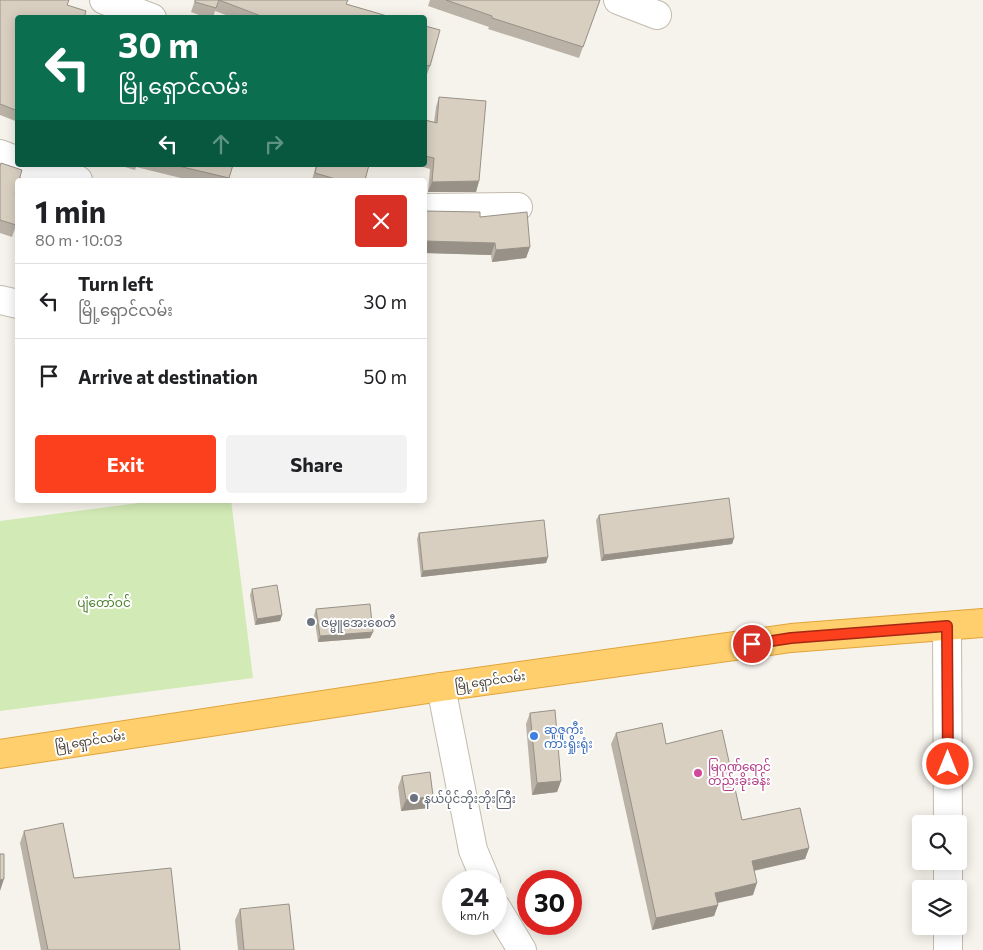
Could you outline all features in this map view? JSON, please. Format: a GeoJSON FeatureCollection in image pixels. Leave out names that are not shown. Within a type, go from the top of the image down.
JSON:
{"type":"FeatureCollection","features":[{"type":"Feature","properties":{"kind":"highway","name":"မြို့ရှောင်လမ်း"},"geometry":{"type":"LineString","coordinates":[[0,754],[441,687],[791,638],[983,623]]}},
{"type":"Feature","properties":{"kind":"street"},"geometry":{"type":"LineString","coordinates":[[618,0],[657,15]]}},
{"type":"Feature","properties":{"kind":"street"},"geometry":{"type":"LineString","coordinates":[[0,154],[15,160]]}},
{"type":"Feature","properties":{"kind":"street"},"geometry":{"type":"LineString","coordinates":[[44,168],[72,178]]}},
{"type":"Feature","properties":{"kind":"street"},"geometry":{"type":"LineString","coordinates":[[427,208],[518,207]]}},
{"type":"Feature","properties":{"kind":"street"},"geometry":{"type":"LineString","coordinates":[[0,300],[15,303]]}},
{"type":"Feature","properties":{"kind":"street"},"geometry":{"type":"LineString","coordinates":[[947,626],[948,815]]}},
{"type":"Feature","properties":{"kind":"street"},"geometry":{"type":"LineString","coordinates":[[441,687],[473,850],[481,870]]}},
{"type":"Feature","properties":{"kind":"street"},"geometry":{"type":"LineString","coordinates":[[507,925],[522,950]]}},
{"type":"Feature","properties":{"kind":"street"},"geometry":{"type":"LineString","coordinates":[[948,935],[948,950]]}},
{"type":"Feature","properties":{"kind":"green space","name":"ပျံတော်ဝင်"},"geometry":{"type":"Polygon","coordinates":[[[139,503],[231,503],[253,678],[0,711],[0,521],[139,503]]]}},
{"type":"Feature","properties":{"kind":"building"},"geometry":{"type":"Polygon","coordinates":[[[0,0],[69,0],[67,5],[86,11],[85,15],[15,15],[15,110],[0,104],[0,0]]]}},
{"type":"Feature","properties":{"kind":"building"},"geometry":{"type":"Polygon","coordinates":[[[195,0],[219,0],[216,8],[195,2],[195,0]]]}},
{"type":"Feature","properties":{"kind":"building"},"geometry":{"type":"Polygon","coordinates":[[[219,0],[348,0],[346,4],[384,15],[258,15],[219,0]]]}},
{"type":"Feature","properties":{"kind":"building"},"geometry":{"type":"Polygon","coordinates":[[[446,0],[600,0],[583,47],[492,18],[492,16],[446,0]]]}},
{"type":"Feature","properties":{"kind":"building"},"geometry":{"type":"Polygon","coordinates":[[[427,27],[440,30],[430,66],[427,65],[427,27]]]}},
{"type":"Feature","properties":{"kind":"building"},"geometry":{"type":"Polygon","coordinates":[[[439,97],[486,101],[479,181],[432,182],[434,158],[427,156],[427,120],[437,123],[439,97]]]}},
{"type":"Feature","properties":{"kind":"building"},"geometry":{"type":"Polygon","coordinates":[[[1,163],[22,170],[20,178],[15,178],[15,225],[0,220],[1,163]]]}},
{"type":"Feature","properties":{"kind":"building"},"geometry":{"type":"Polygon","coordinates":[[[182,167],[232,167],[229,178],[182,167]]]}},
{"type":"Feature","properties":{"kind":"building"},"geometry":{"type":"Polygon","coordinates":[[[316,167],[368,167],[366,178],[332,178],[315,173],[316,167]]]}},
{"type":"Feature","properties":{"kind":"building"},"geometry":{"type":"Polygon","coordinates":[[[427,211],[480,212],[480,217],[527,212],[530,247],[496,250],[495,243],[427,241],[427,211]]]}},
{"type":"Feature","properties":{"kind":"building"},"geometry":{"type":"Polygon","coordinates":[[[729,498],[734,538],[604,555],[599,515],[729,498]]]}},
{"type":"Feature","properties":{"kind":"building"},"geometry":{"type":"Polygon","coordinates":[[[544,520],[548,557],[423,571],[419,533],[544,520]]]}},
{"type":"Feature","properties":{"kind":"building"},"geometry":{"type":"Polygon","coordinates":[[[277,585],[282,615],[257,619],[252,589],[277,585]]]}},
{"type":"Feature","properties":{"kind":"building"},"geometry":{"type":"Polygon","coordinates":[[[370,604],[373,632],[320,636],[316,609],[370,604]]]}},
{"type":"Feature","properties":{"kind":"building"},"geometry":{"type":"Polygon","coordinates":[[[555,710],[561,781],[537,783],[530,713],[555,710]]]}},
{"type":"Feature","properties":{"kind":"building"},"geometry":{"type":"Polygon","coordinates":[[[662,723],[666,744],[722,730],[742,820],[800,808],[809,848],[752,861],[757,883],[715,893],[718,905],[656,918],[616,733],[662,723]]]}},
{"type":"Feature","properties":{"kind":"building"},"geometry":{"type":"Polygon","coordinates":[[[430,772],[433,796],[406,800],[402,776],[430,772]]]}},
{"type":"Feature","properties":{"kind":"building"},"geometry":{"type":"Polygon","coordinates":[[[63,823],[74,878],[171,868],[180,950],[48,950],[24,831],[63,823]]]}},
{"type":"Feature","properties":{"kind":"building"},"geometry":{"type":"Polygon","coordinates":[[[0,854],[4,854],[4,879],[0,880],[0,854]]]}},
{"type":"Feature","properties":{"kind":"building"},"geometry":{"type":"Polygon","coordinates":[[[289,904],[294,950],[244,950],[240,909],[289,904]]]}},
{"type":"Feature","properties":{"kind":"place","name":"ဇမ္မူအေးစေတီ"},"geometry":{"type":"Point","coordinates":[311,622]}},
{"type":"Feature","properties":{"kind":"place","name":"ဆူဇူကီး ကားရှိုးရုံး"},"geometry":{"type":"Point","coordinates":[534,736]}},
{"type":"Feature","properties":{"kind":"place","name":"မြဂုဏ်ရောင် တည်းခိုးခန်း"},"geometry":{"type":"Point","coordinates":[698,773]}},
{"type":"Feature","properties":{"kind":"place","name":"နယ်ပိုင်ဘိုးဘိုးကြီး"},"geometry":{"type":"Point","coordinates":[414,798]}},
{"type":"Feature","properties":{"kind":"route"},"geometry":{"type":"LineString","coordinates":[[752,644],[791,638],[947,626],[948,764]]}}]}
